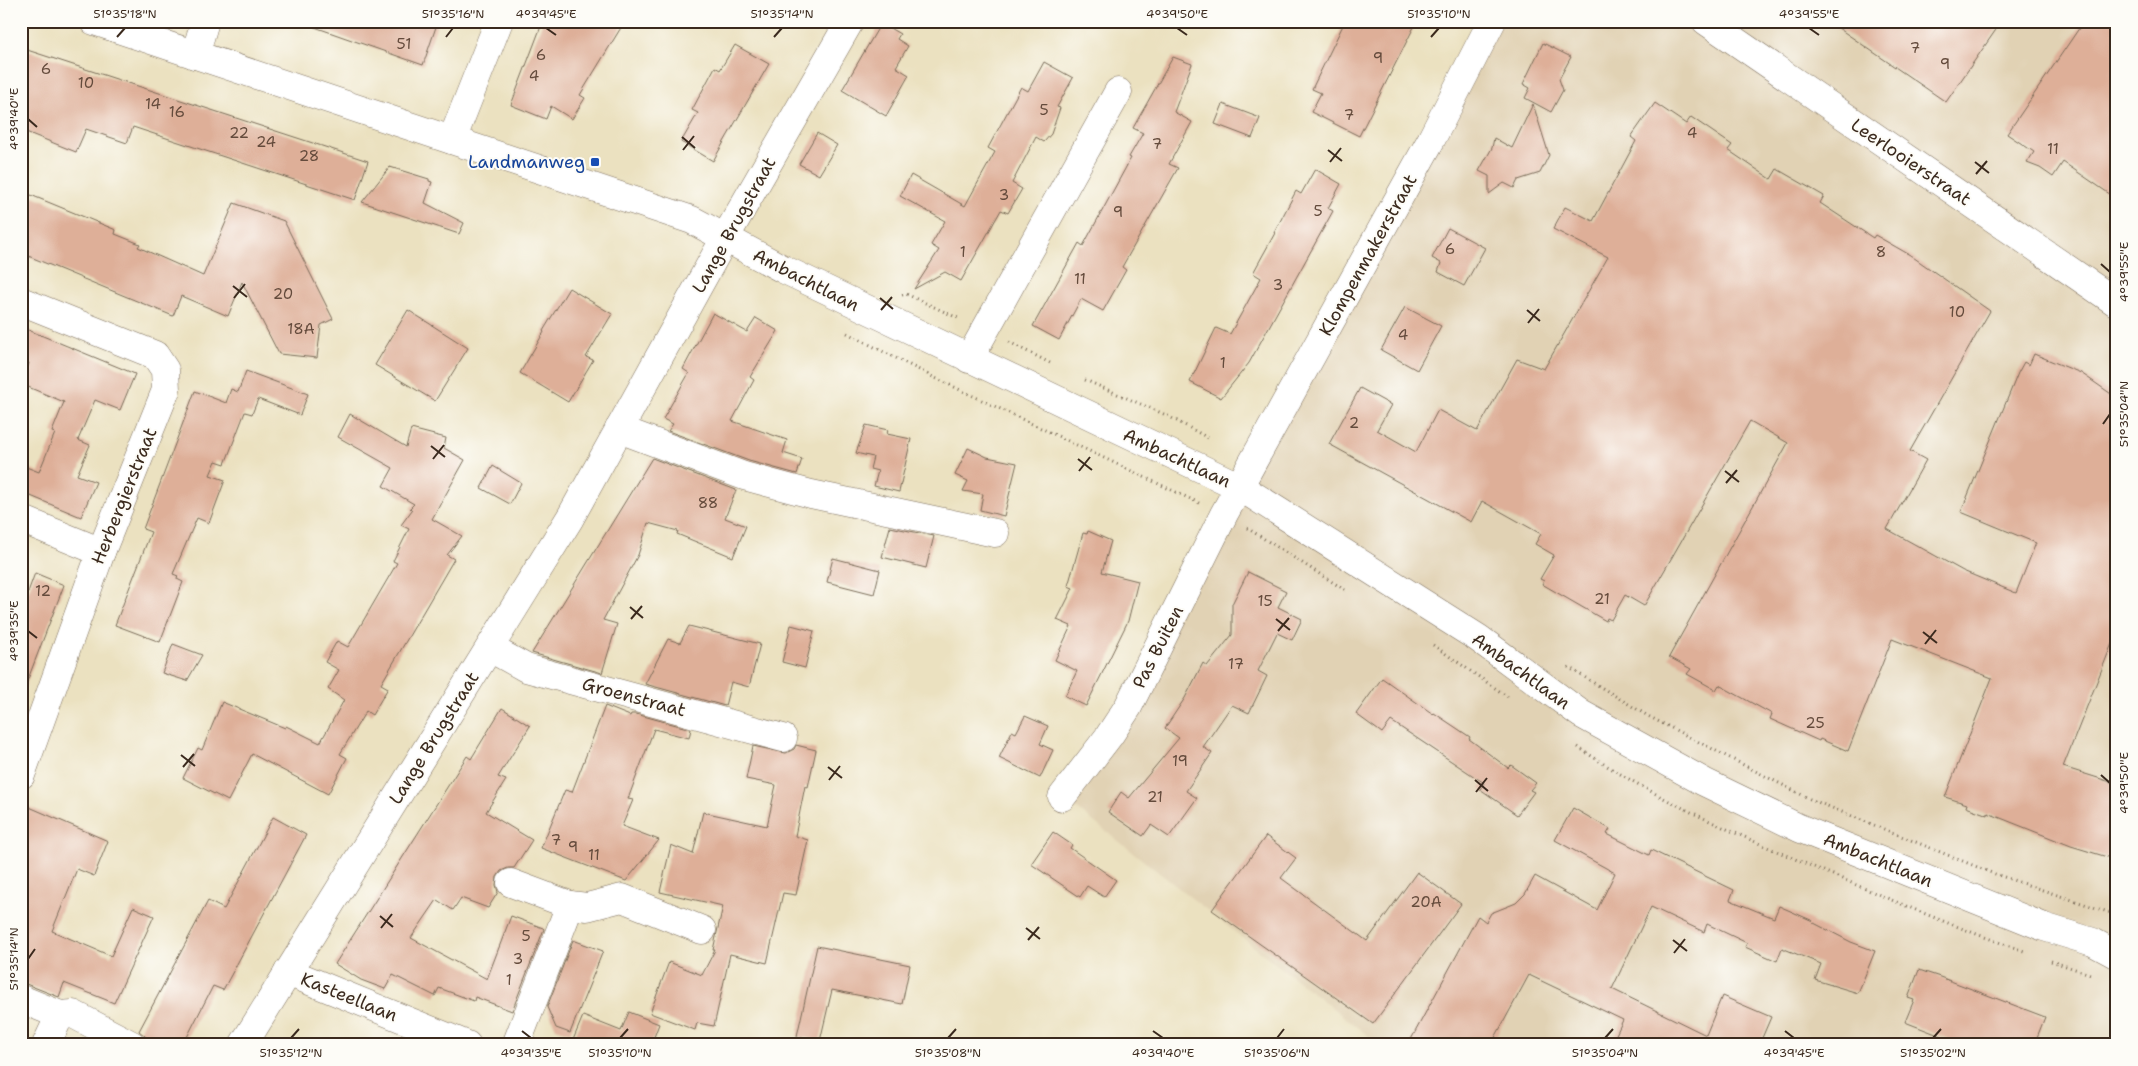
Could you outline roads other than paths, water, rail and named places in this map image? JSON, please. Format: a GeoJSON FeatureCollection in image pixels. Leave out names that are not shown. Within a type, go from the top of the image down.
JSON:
{"type":"FeatureCollection","features":[{"type":"Feature","properties":{"kind":"street"},"geometry":{"type":"LineString","coordinates":[[94,21],[692,220],[725,238]]}},
{"type":"Feature","properties":{"kind":"street"},"geometry":{"type":"LineString","coordinates":[[195,55],[205,21]]}},
{"type":"Feature","properties":{"kind":"street"},"geometry":{"type":"LineString","coordinates":[[452,140],[499,21]]}},
{"type":"Feature","properties":{"kind":"street","name":"Lange Brugstraat"},"geometry":{"type":"LineString","coordinates":[[243,1045],[570,518],[725,238],[850,21]]}},
{"type":"Feature","properties":{"kind":"street","name":"Klompenmakerstraat"},"geometry":{"type":"LineString","coordinates":[[1240,487],[1431,140],[1492,21]]}},
{"type":"Feature","properties":{"kind":"street","name":"Leerlooierstraat"},"geometry":{"type":"LineString","coordinates":[[1706,21],[2117,303]]}},
{"type":"Feature","properties":{"kind":"street"},"geometry":{"type":"LineString","coordinates":[[969,360],[1118,92]]}},
{"type":"Feature","properties":{"kind":"street","name":"Ambachtlaan"},"geometry":{"type":"LineString","coordinates":[[725,238],[783,269],[969,360],[1240,487],[1478,638],[1581,714],[1704,782],[1799,828],[2044,927],[2105,942],[2117,955]]}},
{"type":"Feature","properties":{"kind":"street","name":"Herbergierstraat"},"geometry":{"type":"LineString","coordinates":[[21,301],[155,355],[165,370],[166,390],[101,552],[21,775]]}},
{"type":"Feature","properties":{"kind":"street"},"geometry":{"type":"LineString","coordinates":[[620,429],[744,476],[811,494],[995,533]]}},
{"type":"Feature","properties":{"kind":"street","name":"Pas Buiten"},"geometry":{"type":"LineString","coordinates":[[1062,797],[1109,736],[1128,707],[1224,514],[1240,487]]}},
{"type":"Feature","properties":{"kind":"street"},"geometry":{"type":"LineString","coordinates":[[21,519],[101,552]]}},
{"type":"Feature","properties":{"kind":"street","name":"Groenstraat"},"geometry":{"type":"LineString","coordinates":[[490,648],[526,668],[783,738]]}},
{"type":"Feature","properties":{"kind":"street"},"geometry":{"type":"LineString","coordinates":[[512,883],[570,905],[587,907],[622,898],[702,930]]}},
{"type":"Feature","properties":{"kind":"street"},"geometry":{"type":"LineString","coordinates":[[516,1045],[570,905]]}},
{"type":"Feature","properties":{"kind":"street","name":"Kasteellaan"},"geometry":{"type":"LineString","coordinates":[[288,972],[467,1045]]}},
{"type":"Feature","properties":{"kind":"street"},"geometry":{"type":"LineString","coordinates":[[21,1000],[60,1015],[73,1014],[132,1045]]}},
{"type":"Feature","properties":{"kind":"street"},"geometry":{"type":"LineString","coordinates":[[46,1045],[60,1015]]}},
{"type":"Feature","properties":{"kind":"place","name":"Landmanweg"},"geometry":{"type":"Point","coordinates":[595,162]}}]}
